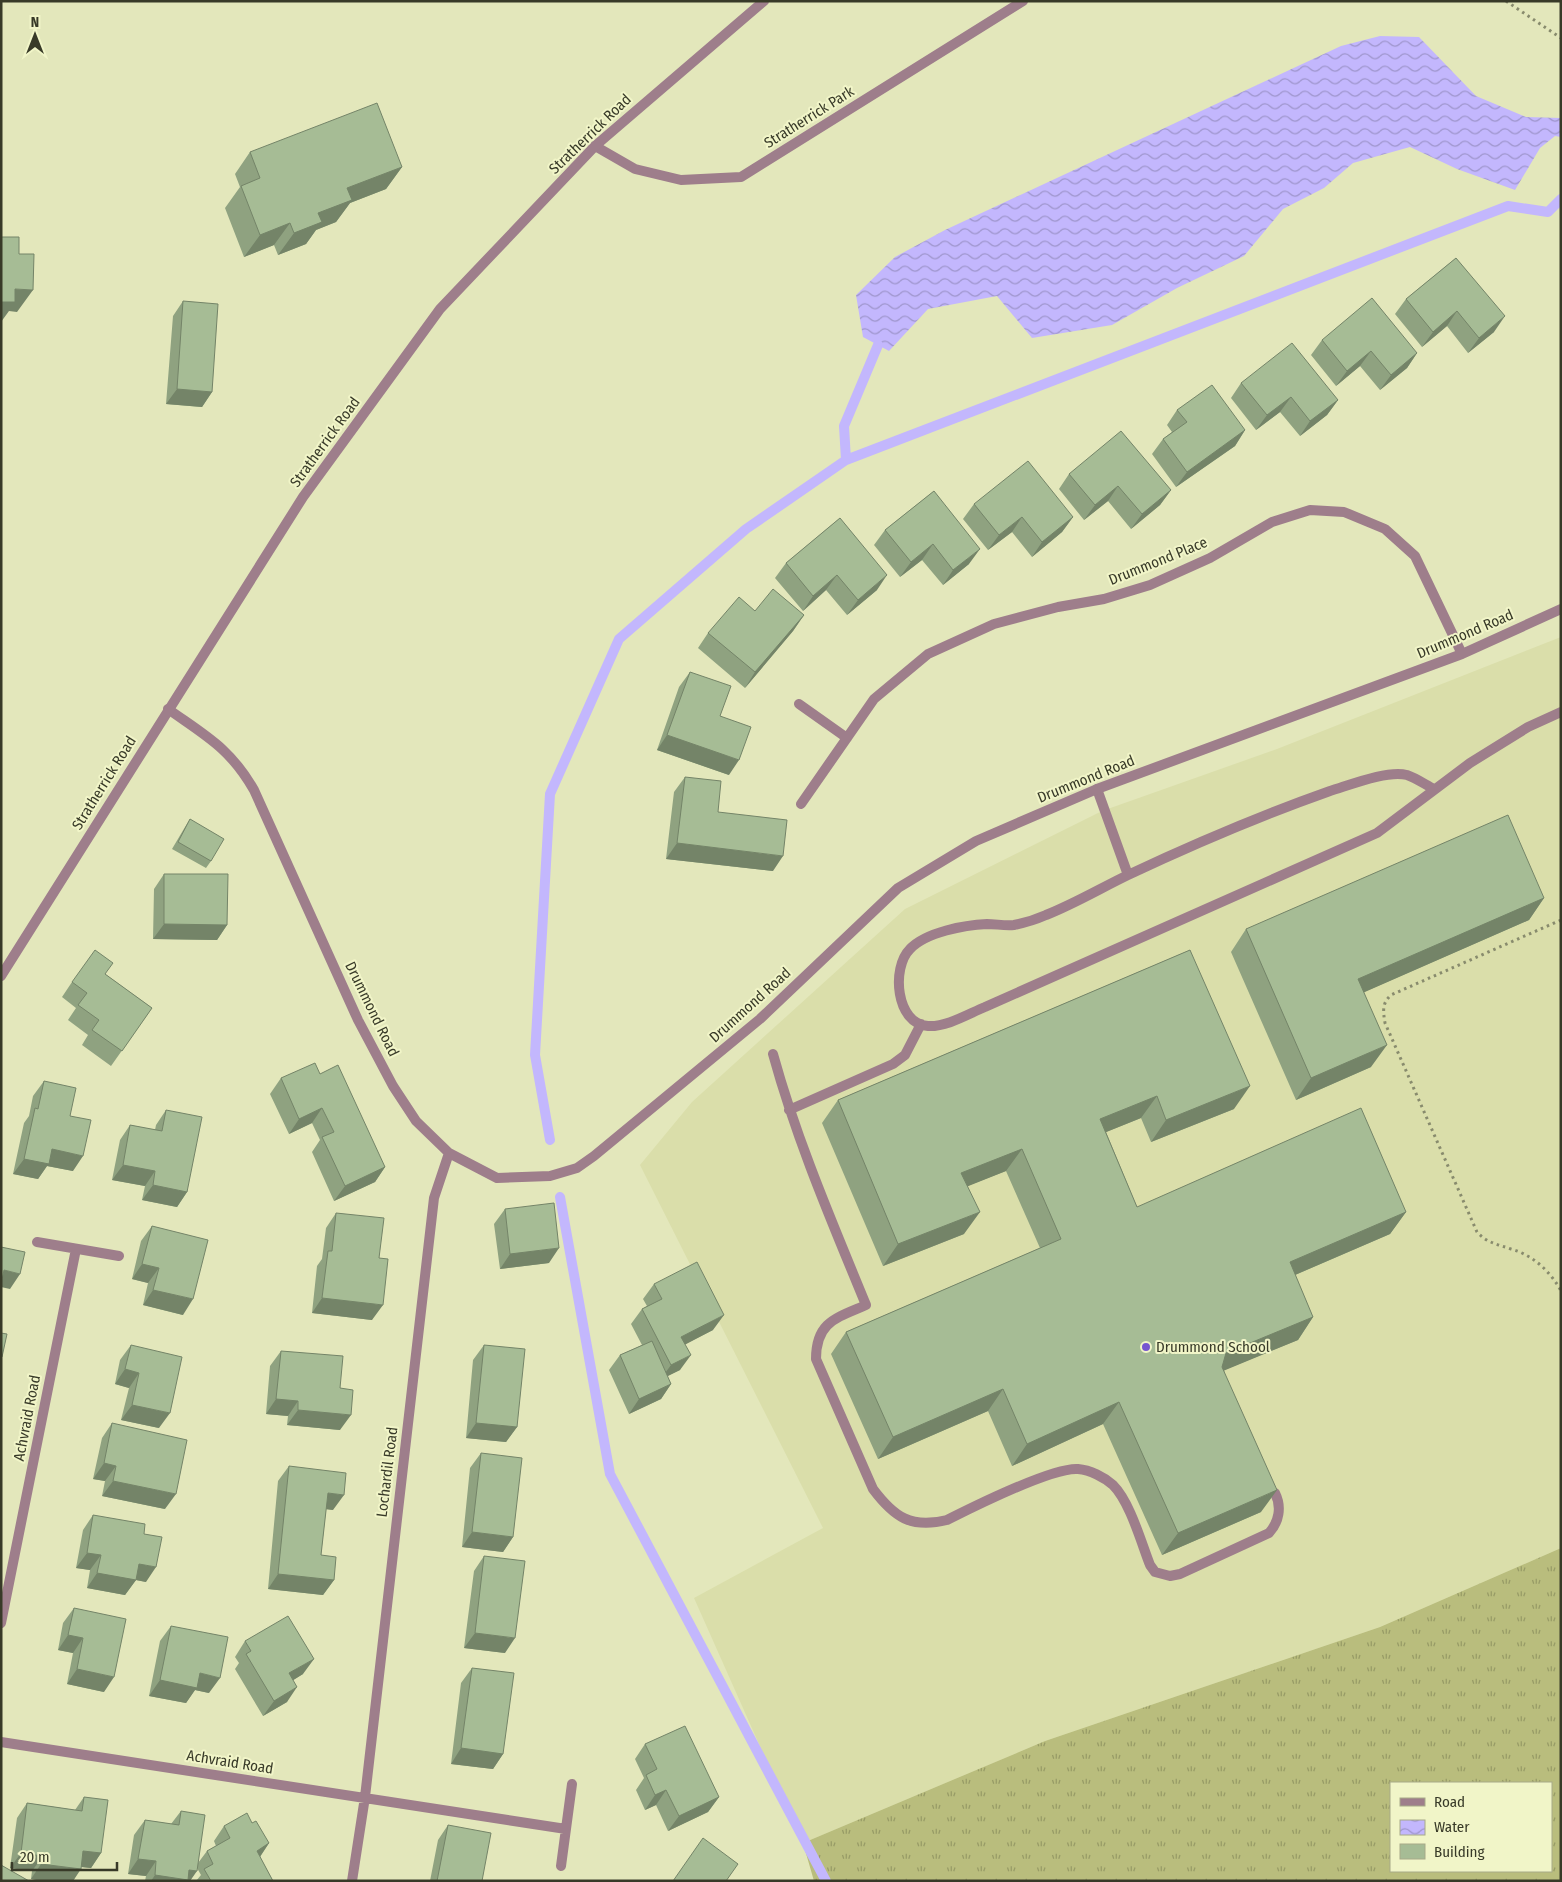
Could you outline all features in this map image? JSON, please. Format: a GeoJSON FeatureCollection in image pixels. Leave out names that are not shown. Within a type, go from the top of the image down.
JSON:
{"type":"FeatureCollection","features":[{"type":"Feature","properties":{"kind":"street","name":"Stratherrick Road"},"geometry":{"type":"LineString","coordinates":[[1,976],[303,497],[440,309],[595,146],[764,1]]}},
{"type":"Feature","properties":{"kind":"street","name":"Stratherrick Park"},"geometry":{"type":"LineString","coordinates":[[595,146],[635,169],[681,180],[741,177],[1023,1]]}},
{"type":"Feature","properties":{"kind":"street","name":"Drummond Place"},"geometry":{"type":"LineString","coordinates":[[801,804],[874,698],[928,654],[994,624],[1058,607],[1104,599],[1150,584],[1210,558],[1272,522],[1310,510],[1344,512],[1385,529],[1415,556],[1462,654]]}},
{"type":"Feature","properties":{"kind":"street","name":"Drummond Road"},"geometry":{"type":"LineString","coordinates":[[168,709],[226,750],[242,768],[254,790],[358,1020],[393,1086],[416,1121],[449,1153],[497,1178],[550,1176],[577,1168],[760,1019],[898,888],[976,841],[1097,789],[1462,654],[1561,610]]}},
{"type":"Feature","properties":{"kind":"street"},"geometry":{"type":"LineString","coordinates":[[799,704],[847,738]]}},
{"type":"Feature","properties":{"kind":"street"},"geometry":{"type":"LineString","coordinates":[[1434,789],[1407,775],[1382,776],[1293,804],[1128,875],[1047,915],[1013,925],[986,924],[943,930],[910,948],[900,964],[897,983],[904,1007],[915,1021],[921,1024],[926,1026],[940,1025],[985,1007],[1377,833],[1470,763],[1528,727],[1561,712]]}},
{"type":"Feature","properties":{"kind":"street"},"geometry":{"type":"LineString","coordinates":[[1097,789],[1128,875]]}},
{"type":"Feature","properties":{"kind":"street"},"geometry":{"type":"LineString","coordinates":[[788,1110],[893,1064],[906,1054],[921,1024]]}},
{"type":"Feature","properties":{"kind":"street"},"geometry":{"type":"LineString","coordinates":[[773,1054],[788,1110],[866,1305],[832,1320],[826,1326],[816,1344],[816,1359],[872,1489],[896,1514],[911,1523],[929,1524],[946,1520],[1051,1473],[1078,1469],[1102,1477],[1114,1486],[1129,1513],[1150,1565],[1155,1572],[1170,1576],[1180,1574],[1269,1533],[1276,1526],[1278,1517],[1279,1505],[1275,1492]]}},
{"type":"Feature","properties":{"kind":"street","name":"Lochardil Road"},"geometry":{"type":"LineString","coordinates":[[352,1881],[365,1797],[434,1198],[449,1153]]}},
{"type":"Feature","properties":{"kind":"street"},"geometry":{"type":"LineString","coordinates":[[37,1242],[119,1256]]}},
{"type":"Feature","properties":{"kind":"street","name":"Achvraid Road"},"geometry":{"type":"LineString","coordinates":[[1,1623],[76,1249]]}},
{"type":"Feature","properties":{"kind":"street","name":"Achvraid Road"},"geometry":{"type":"LineString","coordinates":[[1,1742],[365,1797]]}},
{"type":"Feature","properties":{"kind":"street"},"geometry":{"type":"LineString","coordinates":[[561,1866],[572,1784]]}},
{"type":"Feature","properties":{"kind":"street"},"geometry":{"type":"LineString","coordinates":[[365,1797],[566,1829]]}},
{"type":"Feature","properties":{"kind":"path"},"geometry":{"type":"LineString","coordinates":[[1506,1],[1561,38]]}},
{"type":"Feature","properties":{"kind":"path"},"geometry":{"type":"LineString","coordinates":[[1561,920],[1396,992],[1385,1000],[1383,1011],[1385,1023],[1477,1232],[1490,1243],[1524,1254],[1548,1272],[1561,1291]]}},
{"type":"Feature","properties":{"kind":"shaded area","name":"Drummond School"},"geometry":{"type":"Polygon","coordinates":[[[1561,637],[1561,1548],[1380,1627],[1045,1741],[803,1843],[694,1598],[823,1528],[640,1165],[692,1102],[905,909],[1102,811],[1277,749],[1561,637]]]}},
{"type":"Feature","properties":{"kind":"green space"},"geometry":{"type":"Polygon","coordinates":[[[1561,1548],[1561,1881],[814,1881],[803,1843],[1045,1741],[1380,1627],[1561,1548]]]}},
{"type":"Feature","properties":{"kind":"water"},"geometry":{"type":"Polygon","coordinates":[[[1380,36],[1419,37],[1476,96],[1526,117],[1561,118],[1561,137],[1555,136],[1540,148],[1515,190],[1457,169],[1410,147],[1353,163],[1324,188],[1283,209],[1244,256],[1177,288],[1112,325],[1032,338],[997,296],[928,309],[889,351],[863,337],[856,295],[895,257],[945,230],[1341,46],[1380,36]]]}},
{"type":"Feature","properties":{"kind":"building"},"geometry":{"type":"Polygon","coordinates":[[[377,103],[402,167],[347,188],[352,200],[318,213],[322,222],[294,233],[290,223],[260,235],[241,186],[260,178],[250,152],[377,103]]]}},
{"type":"Feature","properties":{"kind":"building"},"geometry":{"type":"Polygon","coordinates":[[[1,237],[19,237],[19,254],[34,254],[33,290],[15,289],[15,302],[1,302],[1,237]]]}},
{"type":"Feature","properties":{"kind":"building"},"geometry":{"type":"Polygon","coordinates":[[[1456,258],[1505,316],[1479,338],[1457,311],[1433,332],[1406,299],[1456,258]]]}},
{"type":"Feature","properties":{"kind":"building"},"geometry":{"type":"Polygon","coordinates":[[[1372,298],[1417,353],[1391,375],[1371,351],[1347,371],[1322,340],[1372,298]]]}},
{"type":"Feature","properties":{"kind":"building"},"geometry":{"type":"Polygon","coordinates":[[[183,301],[218,304],[212,392],[177,389],[183,301]]]}},
{"type":"Feature","properties":{"kind":"building"},"geometry":{"type":"Polygon","coordinates":[[[1292,343],[1338,400],[1310,421],[1291,397],[1267,415],[1241,383],[1292,343]]]}},
{"type":"Feature","properties":{"kind":"building"},"geometry":{"type":"Polygon","coordinates":[[[1212,385],[1245,430],[1187,472],[1163,439],[1187,422],[1177,410],[1212,385]]]}},
{"type":"Feature","properties":{"kind":"building"},"geometry":{"type":"Polygon","coordinates":[[[1121,431],[1171,490],[1142,514],[1118,486],[1095,505],[1069,474],[1121,431]]]}},
{"type":"Feature","properties":{"kind":"building"},"geometry":{"type":"Polygon","coordinates":[[[1028,461],[1073,517],[1042,542],[1022,517],[999,535],[974,504],[1028,461]]]}},
{"type":"Feature","properties":{"kind":"building"},"geometry":{"type":"Polygon","coordinates":[[[934,491],[980,549],[953,570],[933,544],[911,562],[885,530],[934,491]]]}},
{"type":"Feature","properties":{"kind":"building"},"geometry":{"type":"Polygon","coordinates":[[[840,518],[887,575],[858,600],[837,575],[813,596],[786,563],[840,518]]]}},
{"type":"Feature","properties":{"kind":"building"},"geometry":{"type":"Polygon","coordinates":[[[773,589],[804,615],[755,672],[708,633],[739,597],[755,611],[773,589]]]}},
{"type":"Feature","properties":{"kind":"building"},"geometry":{"type":"Polygon","coordinates":[[[690,672],[731,686],[720,716],[751,727],[739,760],[667,735],[690,672]]]}},
{"type":"Feature","properties":{"kind":"building"},"geometry":{"type":"Polygon","coordinates":[[[685,777],[721,781],[718,812],[787,820],[783,856],[677,843],[685,777]]]}},
{"type":"Feature","properties":{"kind":"building"},"geometry":{"type":"Polygon","coordinates":[[[1508,815],[1544,898],[1358,979],[1387,1045],[1311,1078],[1246,929],[1508,815]]]}},
{"type":"Feature","properties":{"kind":"building"},"geometry":{"type":"Polygon","coordinates":[[[190,819],[224,839],[211,861],[178,842],[190,819]]]}},
{"type":"Feature","properties":{"kind":"building"},"geometry":{"type":"Polygon","coordinates":[[[164,874],[228,874],[227,925],[164,924],[164,874]]]}},
{"type":"Feature","properties":{"kind":"building"},"geometry":{"type":"Polygon","coordinates":[[[95,950],[113,963],[105,974],[152,1008],[122,1051],[92,1030],[99,1020],[78,1005],[87,993],[72,982],[95,950]]]}},
{"type":"Feature","properties":{"kind":"building"},"geometry":{"type":"Polygon","coordinates":[[[1190,950],[1250,1086],[1166,1120],[1157,1096],[1100,1119],[1137,1207],[1361,1108],[1406,1212],[1290,1262],[1313,1317],[1226,1353],[1222,1367],[1277,1490],[1178,1533],[1119,1402],[1027,1444],[1003,1389],[893,1437],[846,1332],[1061,1239],[1022,1149],[961,1173],[980,1212],[898,1244],[838,1100],[1190,950]]]}},
{"type":"Feature","properties":{"kind":"building"},"geometry":{"type":"Polygon","coordinates":[[[315,1063],[320,1074],[338,1065],[385,1167],[345,1186],[322,1137],[334,1132],[322,1108],[299,1119],[281,1078],[315,1063]]]}},
{"type":"Feature","properties":{"kind":"building"},"geometry":{"type":"Polygon","coordinates":[[[44,1081],[76,1088],[70,1116],[91,1120],[83,1156],[52,1149],[49,1164],[24,1159],[35,1108],[38,1109],[44,1081]]]}},
{"type":"Feature","properties":{"kind":"building"},"geometry":{"type":"Polygon","coordinates":[[[166,1110],[202,1117],[187,1192],[153,1185],[155,1171],[123,1165],[130,1125],[162,1131],[166,1110]]]}},
{"type":"Feature","properties":{"kind":"building"},"geometry":{"type":"Polygon","coordinates":[[[554,1203],[559,1248],[510,1254],[505,1209],[554,1203]]]}},
{"type":"Feature","properties":{"kind":"building"},"geometry":{"type":"Polygon","coordinates":[[[336,1213],[384,1218],[379,1258],[388,1259],[383,1305],[322,1298],[328,1251],[332,1251],[336,1213]]]}},
{"type":"Feature","properties":{"kind":"building"},"geometry":{"type":"Polygon","coordinates":[[[152,1226],[208,1240],[193,1299],[153,1290],[159,1268],[142,1264],[152,1226]]]}},
{"type":"Feature","properties":{"kind":"building"},"geometry":{"type":"Polygon","coordinates":[[[1,1247],[25,1252],[20,1274],[4,1270],[1,1285],[1,1247]]]}},
{"type":"Feature","properties":{"kind":"building"},"geometry":{"type":"Polygon","coordinates":[[[697,1262],[724,1315],[681,1337],[691,1355],[671,1365],[642,1309],[662,1299],[654,1284],[697,1262]]]}},
{"type":"Feature","properties":{"kind":"building"},"geometry":{"type":"Polygon","coordinates":[[[1,1333],[7,1334],[2,1357],[1,1357],[1,1333]]]}},
{"type":"Feature","properties":{"kind":"building"},"geometry":{"type":"Polygon","coordinates":[[[652,1341],[671,1384],[639,1399],[620,1355],[652,1341]]]}},
{"type":"Feature","properties":{"kind":"building"},"geometry":{"type":"Polygon","coordinates":[[[131,1345],[182,1357],[170,1413],[132,1405],[139,1373],[125,1369],[131,1345]]]}},
{"type":"Feature","properties":{"kind":"building"},"geometry":{"type":"Polygon","coordinates":[[[484,1345],[525,1349],[517,1427],[476,1423],[484,1345]]]}},
{"type":"Feature","properties":{"kind":"building"},"geometry":{"type":"Polygon","coordinates":[[[281,1351],[343,1356],[340,1388],[353,1390],[351,1415],[298,1410],[298,1401],[276,1399],[281,1351]]]}},
{"type":"Feature","properties":{"kind":"building"},"geometry":{"type":"Polygon","coordinates":[[[112,1423],[187,1440],[176,1494],[113,1481],[116,1466],[104,1463],[112,1423]]]}},
{"type":"Feature","properties":{"kind":"building"},"geometry":{"type":"Polygon","coordinates":[[[481,1453],[522,1458],[513,1537],[472,1532],[481,1453]]]}},
{"type":"Feature","properties":{"kind":"building"},"geometry":{"type":"Polygon","coordinates":[[[289,1466],[346,1473],[344,1495],[328,1493],[321,1555],[336,1557],[334,1580],[278,1574],[289,1466]]]}},
{"type":"Feature","properties":{"kind":"building"},"geometry":{"type":"Polygon","coordinates":[[[93,1515],[145,1524],[144,1534],[162,1537],[156,1567],[139,1564],[136,1580],[97,1573],[101,1555],[87,1553],[93,1515]]]}},
{"type":"Feature","properties":{"kind":"building"},"geometry":{"type":"Polygon","coordinates":[[[484,1556],[525,1561],[515,1638],[475,1633],[484,1556]]]}},
{"type":"Feature","properties":{"kind":"building"},"geometry":{"type":"Polygon","coordinates":[[[74,1608],[126,1619],[114,1677],[77,1669],[83,1638],[68,1635],[74,1608]]]}},
{"type":"Feature","properties":{"kind":"building"},"geometry":{"type":"Polygon","coordinates":[[[288,1616],[314,1659],[289,1673],[297,1687],[274,1701],[246,1654],[251,1651],[245,1641],[288,1616]]]}},
{"type":"Feature","properties":{"kind":"building"},"geometry":{"type":"Polygon","coordinates":[[[171,1626],[228,1637],[220,1678],[200,1673],[197,1688],[160,1680],[171,1626]]]}},
{"type":"Feature","properties":{"kind":"building"},"geometry":{"type":"Polygon","coordinates":[[[472,1668],[514,1673],[503,1754],[461,1748],[472,1668]]]}},
{"type":"Feature","properties":{"kind":"building"},"geometry":{"type":"Polygon","coordinates":[[[685,1726],[719,1797],[679,1816],[666,1790],[655,1795],[646,1775],[657,1769],[645,1744],[685,1726]]]}},
{"type":"Feature","properties":{"kind":"building"},"geometry":{"type":"Polygon","coordinates":[[[84,1797],[108,1800],[101,1853],[83,1851],[81,1869],[41,1864],[43,1856],[21,1853],[27,1803],[82,1811],[84,1797]]]}},
{"type":"Feature","properties":{"kind":"building"},"geometry":{"type":"Polygon","coordinates":[[[181,1811],[205,1815],[197,1871],[189,1870],[188,1880],[155,1875],[156,1861],[138,1859],[145,1820],[179,1825],[181,1811]]]}},
{"type":"Feature","properties":{"kind":"building"},"geometry":{"type":"Polygon","coordinates":[[[247,1813],[252,1823],[256,1821],[269,1843],[257,1851],[273,1881],[211,1881],[204,1869],[213,1864],[207,1851],[230,1838],[224,1826],[247,1813]]]}},
{"type":"Feature","properties":{"kind":"building"},"geometry":{"type":"Polygon","coordinates":[[[448,1825],[491,1833],[482,1881],[437,1881],[448,1825]]]}},
{"type":"Feature","properties":{"kind":"building"},"geometry":{"type":"Polygon","coordinates":[[[703,1838],[738,1864],[726,1881],[673,1881],[703,1838]]]}},
{"type":"Feature","properties":{"kind":"building"},"geometry":{"type":"Polygon","coordinates":[[[1,1865],[29,1881],[1,1881],[1,1865]]]}},
{"type":"Feature","properties":{"kind":"waterway"},"geometry":{"type":"LineString","coordinates":[[550,1140],[535,1055],[550,794],[619,639],[746,529],[846,460],[1508,206],[1548,212],[1561,199]]}},
{"type":"Feature","properties":{"kind":"waterway"},"geometry":{"type":"LineString","coordinates":[[846,460],[844,426],[878,345]]}},
{"type":"Feature","properties":{"kind":"waterway"},"geometry":{"type":"LineString","coordinates":[[560,1197],[610,1474],[826,1881]]}},
{"type":"Feature","properties":{"kind":"place","name":"Drummond School"},"geometry":{"type":"Point","coordinates":[1146,1347]}}]}
